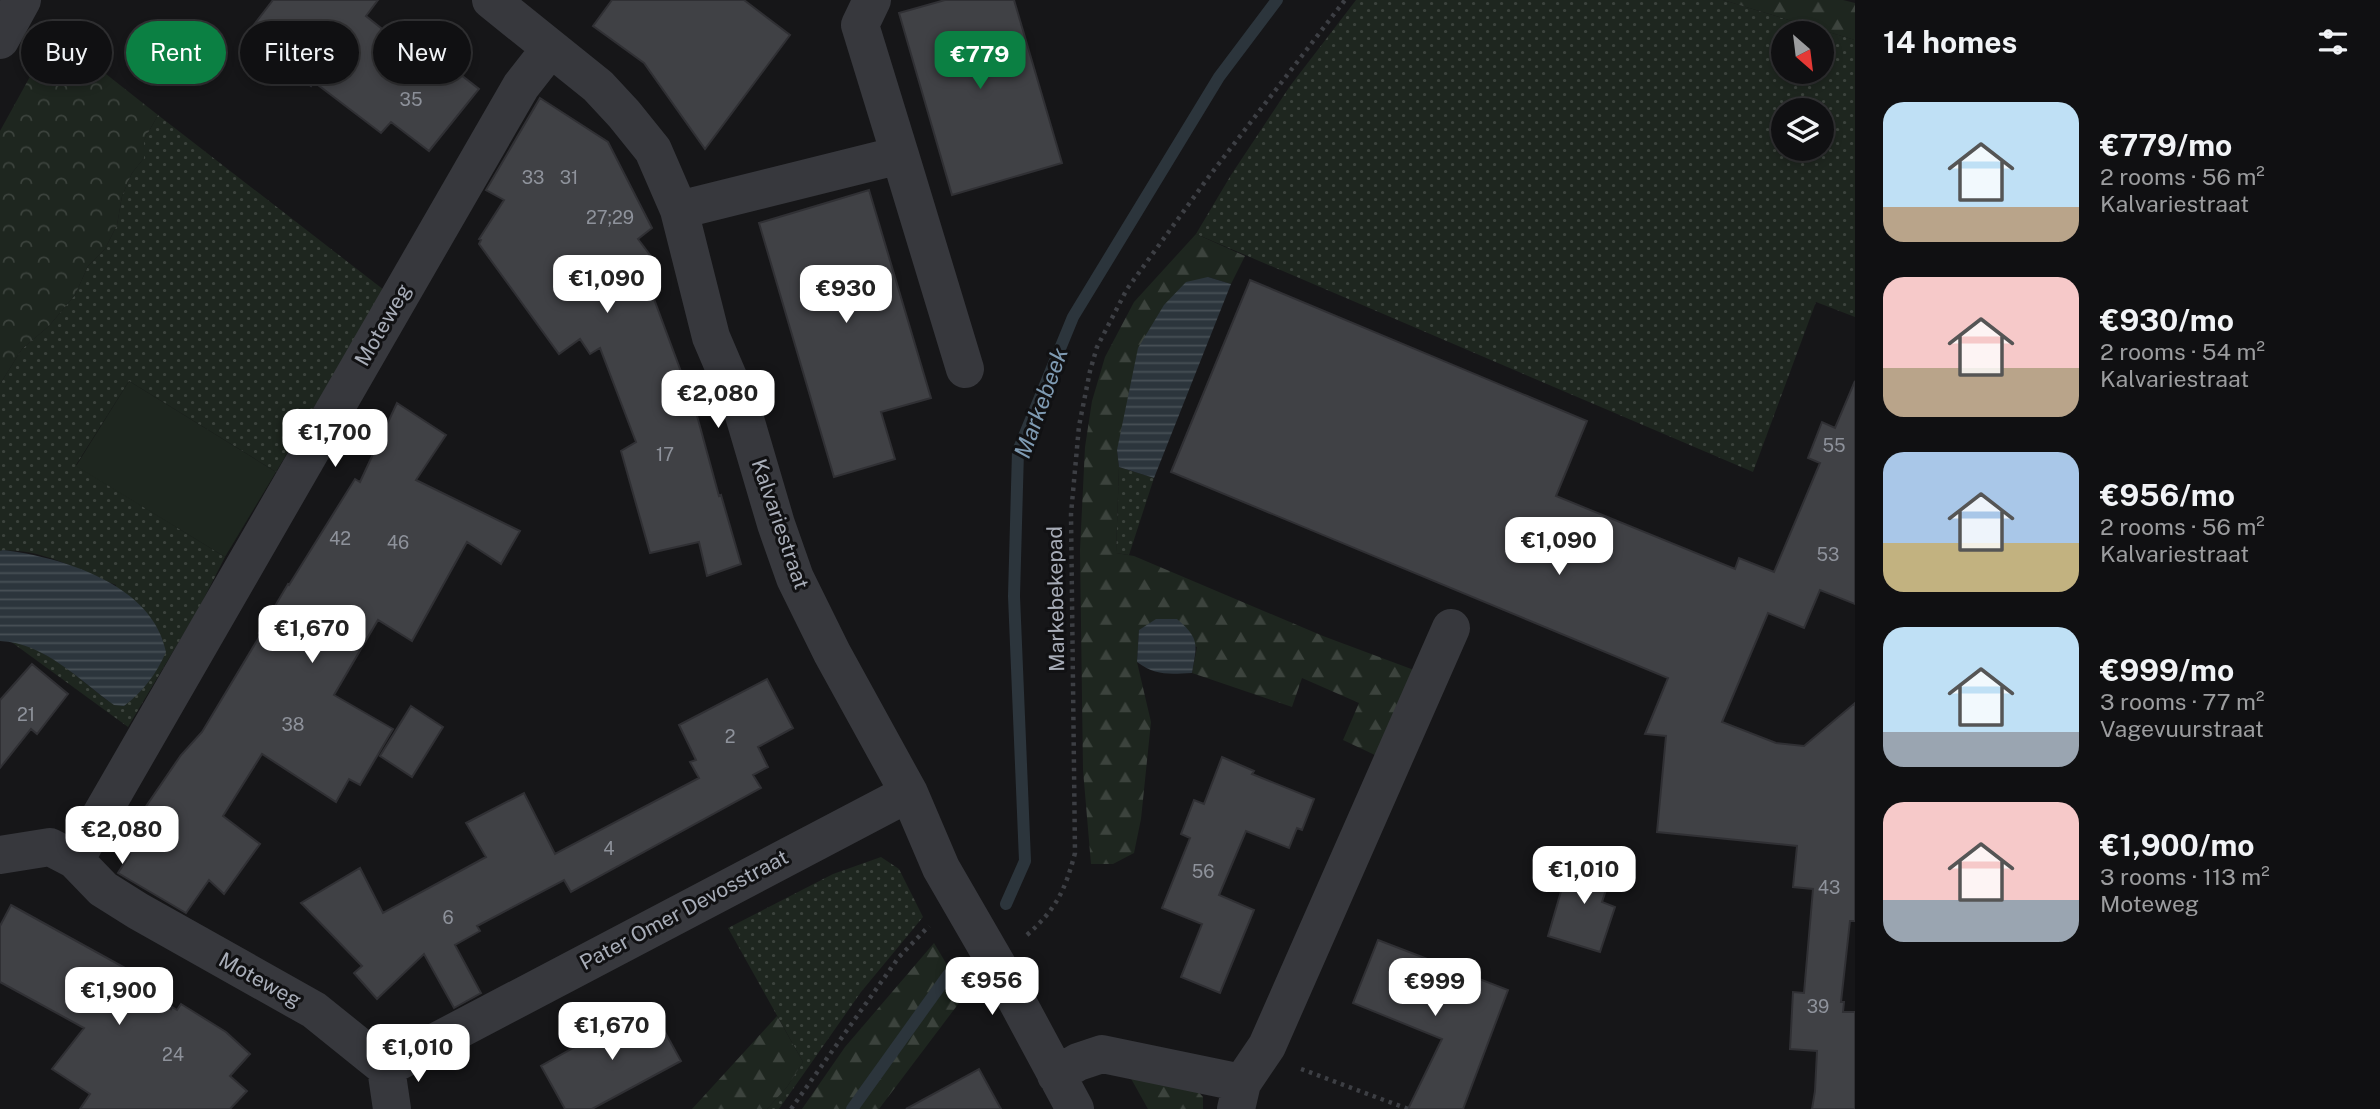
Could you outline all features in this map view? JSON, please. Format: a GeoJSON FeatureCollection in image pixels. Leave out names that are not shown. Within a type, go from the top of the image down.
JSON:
{"type":"FeatureCollection","features":[{"type":"Feature","properties":{"kind":"street"},"geometry":{"type":"LineString","coordinates":[[0,40],[22,0]]}},
{"type":"Feature","properties":{"kind":"street","name":"Kalvariestraat"},"geometry":{"type":"LineString","coordinates":[[491,0],[598,86],[653,150],[679,210],[711,337],[743,412],[795,578],[832,653],[909,793],[941,868],[1074,1109]]}},
{"type":"Feature","properties":{"kind":"street"},"geometry":{"type":"LineString","coordinates":[[872,0],[860,25],[965,369]]}},
{"type":"Feature","properties":{"kind":"street","name":"Moteweg"},"geometry":{"type":"LineString","coordinates":[[75,860],[521,86],[550,48]]}},
{"type":"Feature","properties":{"kind":"street"},"geometry":{"type":"LineString","coordinates":[[679,210],[900,155]]}},
{"type":"Feature","properties":{"kind":"street"},"geometry":{"type":"LineString","coordinates":[[1056,1075],[1078,1062],[1102,1054],[1239,1096],[1267,1046],[1451,628]]}},
{"type":"Feature","properties":{"kind":"street","name":"Pater Omer Devosstraat"},"geometry":{"type":"LineString","coordinates":[[386,1068],[909,793]]}},
{"type":"Feature","properties":{"kind":"street","name":"Moteweg"},"geometry":{"type":"LineString","coordinates":[[0,855],[50,847],[75,860],[103,889],[314,1010],[386,1068]]}},
{"type":"Feature","properties":{"kind":"street"},"geometry":{"type":"LineString","coordinates":[[386,1068],[392,1109]]}},
{"type":"Feature","properties":{"kind":"path","name":"Markebekepad"},"geometry":{"type":"LineString","coordinates":[[791,1109],[899,957],[929,926],[1013,940],[1027,935],[1058,902],[1067,884],[1075,853],[1071,514],[1079,426],[1097,347],[1127,289],[1210,175],[1345,0]]}},
{"type":"Feature","properties":{"kind":"path"},"geometry":{"type":"LineString","coordinates":[[1239,1096],[1293,1067],[1318,1073],[1408,1109]]}},
{"type":"Feature","properties":{"kind":"green space"},"geometry":{"type":"Polygon","coordinates":[[[1356,0],[1723,0],[1792,21],[1771,21],[1771,84],[1834,84],[1834,34],[1855,40],[1855,317],[1816,302],[1753,472],[1196,234],[1290,86],[1356,0]]]}},
{"type":"Feature","properties":{"kind":"green space"},"geometry":{"type":"Polygon","coordinates":[[[1723,0],[1843,0],[1855,3],[1855,40],[1834,34],[1834,21],[1792,21],[1723,0]]]}},
{"type":"Feature","properties":{"kind":"green space"},"geometry":{"type":"Polygon","coordinates":[[[112,79],[158,115],[144,140],[144,158],[132,173],[122,196],[117,225],[105,249],[88,266],[75,295],[49,326],[22,349],[0,384],[0,131],[26,84],[112,84],[112,79]]]}},
{"type":"Feature","properties":{"kind":"green space"},"geometry":{"type":"Polygon","coordinates":[[[158,115],[384,290],[276,472],[129,381],[76,465],[225,557],[199,608],[128,727],[10,641],[50,657],[108,701],[116,585],[45,556],[0,551],[0,384],[22,349],[49,326],[75,295],[88,266],[105,249],[117,225],[122,196],[132,173],[144,158],[144,140],[158,115]]]}},
{"type":"Feature","properties":{"kind":"green space"},"geometry":{"type":"Polygon","coordinates":[[[1196,234],[1245,256],[1231,284],[1208,277],[1117,450],[1119,467],[1116,553],[1134,556],[1323,636],[1414,670],[1377,756],[1343,740],[1359,703],[1302,678],[1292,707],[1192,673],[1197,647],[1139,631],[1137,662],[1151,722],[1141,819],[1134,853],[1113,864],[1091,864],[1083,770],[1080,550],[1085,447],[1092,401],[1105,357],[1134,302],[1196,234]]]}},
{"type":"Feature","properties":{"kind":"green space"},"geometry":{"type":"Polygon","coordinates":[[[129,381],[276,472],[225,557],[76,466],[129,381]]]}},
{"type":"Feature","properties":{"kind":"green space"},"geometry":{"type":"Polygon","coordinates":[[[1119,467],[1154,478],[1129,555],[1116,553],[1119,467]]]}},
{"type":"Feature","properties":{"kind":"green space"},"geometry":{"type":"Polygon","coordinates":[[[881,857],[899,869],[923,917],[861,992],[779,1109],[767,1109],[787,1087],[803,1062],[728,928],[833,874],[881,857]]]}},
{"type":"Feature","properties":{"kind":"green space"},"geometry":{"type":"Polygon","coordinates":[[[934,943],[965,995],[879,1109],[802,1109],[845,1047],[934,943]]]}},
{"type":"Feature","properties":{"kind":"green space"},"geometry":{"type":"Polygon","coordinates":[[[777,1016],[803,1062],[787,1087],[767,1109],[692,1109],[777,1016]]]}},
{"type":"Feature","properties":{"kind":"green space"},"geometry":{"type":"Polygon","coordinates":[[[1129,1075],[1195,1088],[1203,1097],[1203,1109],[1148,1109],[1129,1075]]]}},
{"type":"Feature","properties":{"kind":"shaded area"},"geometry":{"type":"Polygon","coordinates":[[[1208,277],[1231,284],[1154,478],[1119,467],[1117,450],[1138,348],[1164,305],[1186,282],[1208,277]]]}},
{"type":"Feature","properties":{"kind":"shaded area"},"geometry":{"type":"Polygon","coordinates":[[[0,551],[77,567],[124,592],[143,608],[158,628],[166,652],[148,682],[131,701],[124,706],[114,705],[47,656],[32,648],[0,641],[0,551]]]}},
{"type":"Feature","properties":{"kind":"shaded area"},"geometry":{"type":"Polygon","coordinates":[[[1156,619],[1177,619],[1190,632],[1196,648],[1192,673],[1157,672],[1137,662],[1139,630],[1156,619]]]}},
{"type":"Feature","properties":{"kind":"building"},"geometry":{"type":"Polygon","coordinates":[[[273,0],[378,0],[366,16],[373,22],[373,84],[471,83],[479,89],[429,151],[391,122],[381,133],[317,84],[359,84],[359,21],[257,21],[273,0]]]}},
{"type":"Feature","properties":{"kind":"building"},"geometry":{"type":"Polygon","coordinates":[[[612,0],[744,0],[790,35],[705,149],[644,63],[593,26],[612,0]]]}},
{"type":"Feature","properties":{"kind":"building"},"geometry":{"type":"Polygon","coordinates":[[[945,0],[1014,0],[1062,163],[952,195],[899,13],[945,0]]]}},
{"type":"Feature","properties":{"kind":"building"},"geometry":{"type":"Polygon","coordinates":[[[540,98],[608,142],[652,228],[638,239],[656,263],[644,272],[696,412],[741,564],[707,576],[699,542],[650,553],[621,451],[636,442],[600,348],[590,354],[580,339],[559,354],[479,244],[479,239],[504,200],[486,190],[540,98]]]}},
{"type":"Feature","properties":{"kind":"building"},"geometry":{"type":"Polygon","coordinates":[[[869,190],[931,398],[881,412],[895,459],[834,477],[759,223],[869,190]]]}},
{"type":"Feature","properties":{"kind":"building"},"geometry":{"type":"Polygon","coordinates":[[[1250,280],[1587,421],[1556,496],[1735,569],[1739,558],[1774,572],[1820,463],[1808,458],[1822,422],[1835,428],[1855,381],[1855,604],[1820,590],[1804,628],[1768,613],[1722,722],[1776,743],[1804,746],[1855,703],[1855,921],[1850,921],[1841,1002],[1844,1002],[1843,1012],[1855,1012],[1855,1109],[1812,1109],[1817,1051],[1790,1049],[1793,992],[1804,993],[1813,889],[1793,887],[1797,846],[1657,832],[1666,736],[1645,734],[1668,678],[1171,472],[1250,280]]]}},
{"type":"Feature","properties":{"kind":"building"},"geometry":{"type":"Polygon","coordinates":[[[397,403],[446,435],[416,480],[520,531],[501,564],[467,542],[412,641],[378,620],[334,695],[393,729],[360,785],[349,779],[336,802],[262,754],[223,816],[260,844],[224,894],[209,880],[186,913],[118,873],[130,854],[119,846],[181,755],[202,732],[288,584],[355,479],[360,482],[397,403]]]}},
{"type":"Feature","properties":{"kind":"building"},"geometry":{"type":"Polygon","coordinates":[[[32,664],[68,694],[37,734],[31,729],[0,768],[0,700],[32,664]]]}},
{"type":"Feature","properties":{"kind":"building"},"geometry":{"type":"Polygon","coordinates":[[[767,679],[793,728],[758,747],[768,767],[753,775],[761,788],[571,892],[564,880],[477,926],[480,931],[455,945],[481,993],[454,1008],[424,954],[377,999],[354,973],[362,966],[301,903],[360,868],[383,913],[486,857],[466,823],[524,793],[555,854],[699,778],[690,762],[696,760],[679,725],[767,679]]]}},
{"type":"Feature","properties":{"kind":"building"},"geometry":{"type":"Polygon","coordinates":[[[411,706],[443,727],[412,777],[380,756],[411,706]]]}},
{"type":"Feature","properties":{"kind":"building"},"geometry":{"type":"Polygon","coordinates":[[[1222,757],[1254,771],[1252,774],[1314,799],[1302,830],[1297,828],[1289,848],[1246,831],[1219,895],[1254,910],[1220,993],[1181,977],[1202,924],[1162,908],[1190,838],[1181,834],[1194,800],[1204,804],[1222,757]]]}},
{"type":"Feature","properties":{"kind":"building"},"geometry":{"type":"Polygon","coordinates":[[[1577,854],[1614,866],[1602,902],[1615,907],[1600,952],[1548,936],[1562,888],[1566,890],[1577,854]]]}},
{"type":"Feature","properties":{"kind":"building"},"geometry":{"type":"Polygon","coordinates":[[[11,905],[127,969],[136,988],[171,1009],[172,1007],[177,1010],[181,1004],[226,1032],[250,1054],[230,1076],[247,1091],[230,1109],[80,1109],[90,1094],[52,1069],[84,1028],[0,982],[0,926],[11,905]]]}},
{"type":"Feature","properties":{"kind":"building"},"geometry":{"type":"Polygon","coordinates":[[[1378,940],[1508,990],[1463,1109],[1408,1109],[1442,1039],[1353,1003],[1378,940]]]}},
{"type":"Feature","properties":{"kind":"building"},"geometry":{"type":"Polygon","coordinates":[[[650,1005],[681,1061],[592,1109],[565,1109],[541,1066],[650,1005]]]}},
{"type":"Feature","properties":{"kind":"building"},"geometry":{"type":"Polygon","coordinates":[[[979,1069],[1001,1109],[906,1109],[979,1069]]]}},
{"type":"Feature","properties":{"kind":"waterway","name":"Markebeek"},"geometry":{"type":"LineString","coordinates":[[1006,904],[1025,861],[1014,596],[1018,451],[1073,317],[1219,77],[1277,0]]}},
{"type":"Feature","properties":{"kind":"waterway","name":"Markebeek"},"geometry":{"type":"LineString","coordinates":[[852,1109],[948,975]]}}]}
